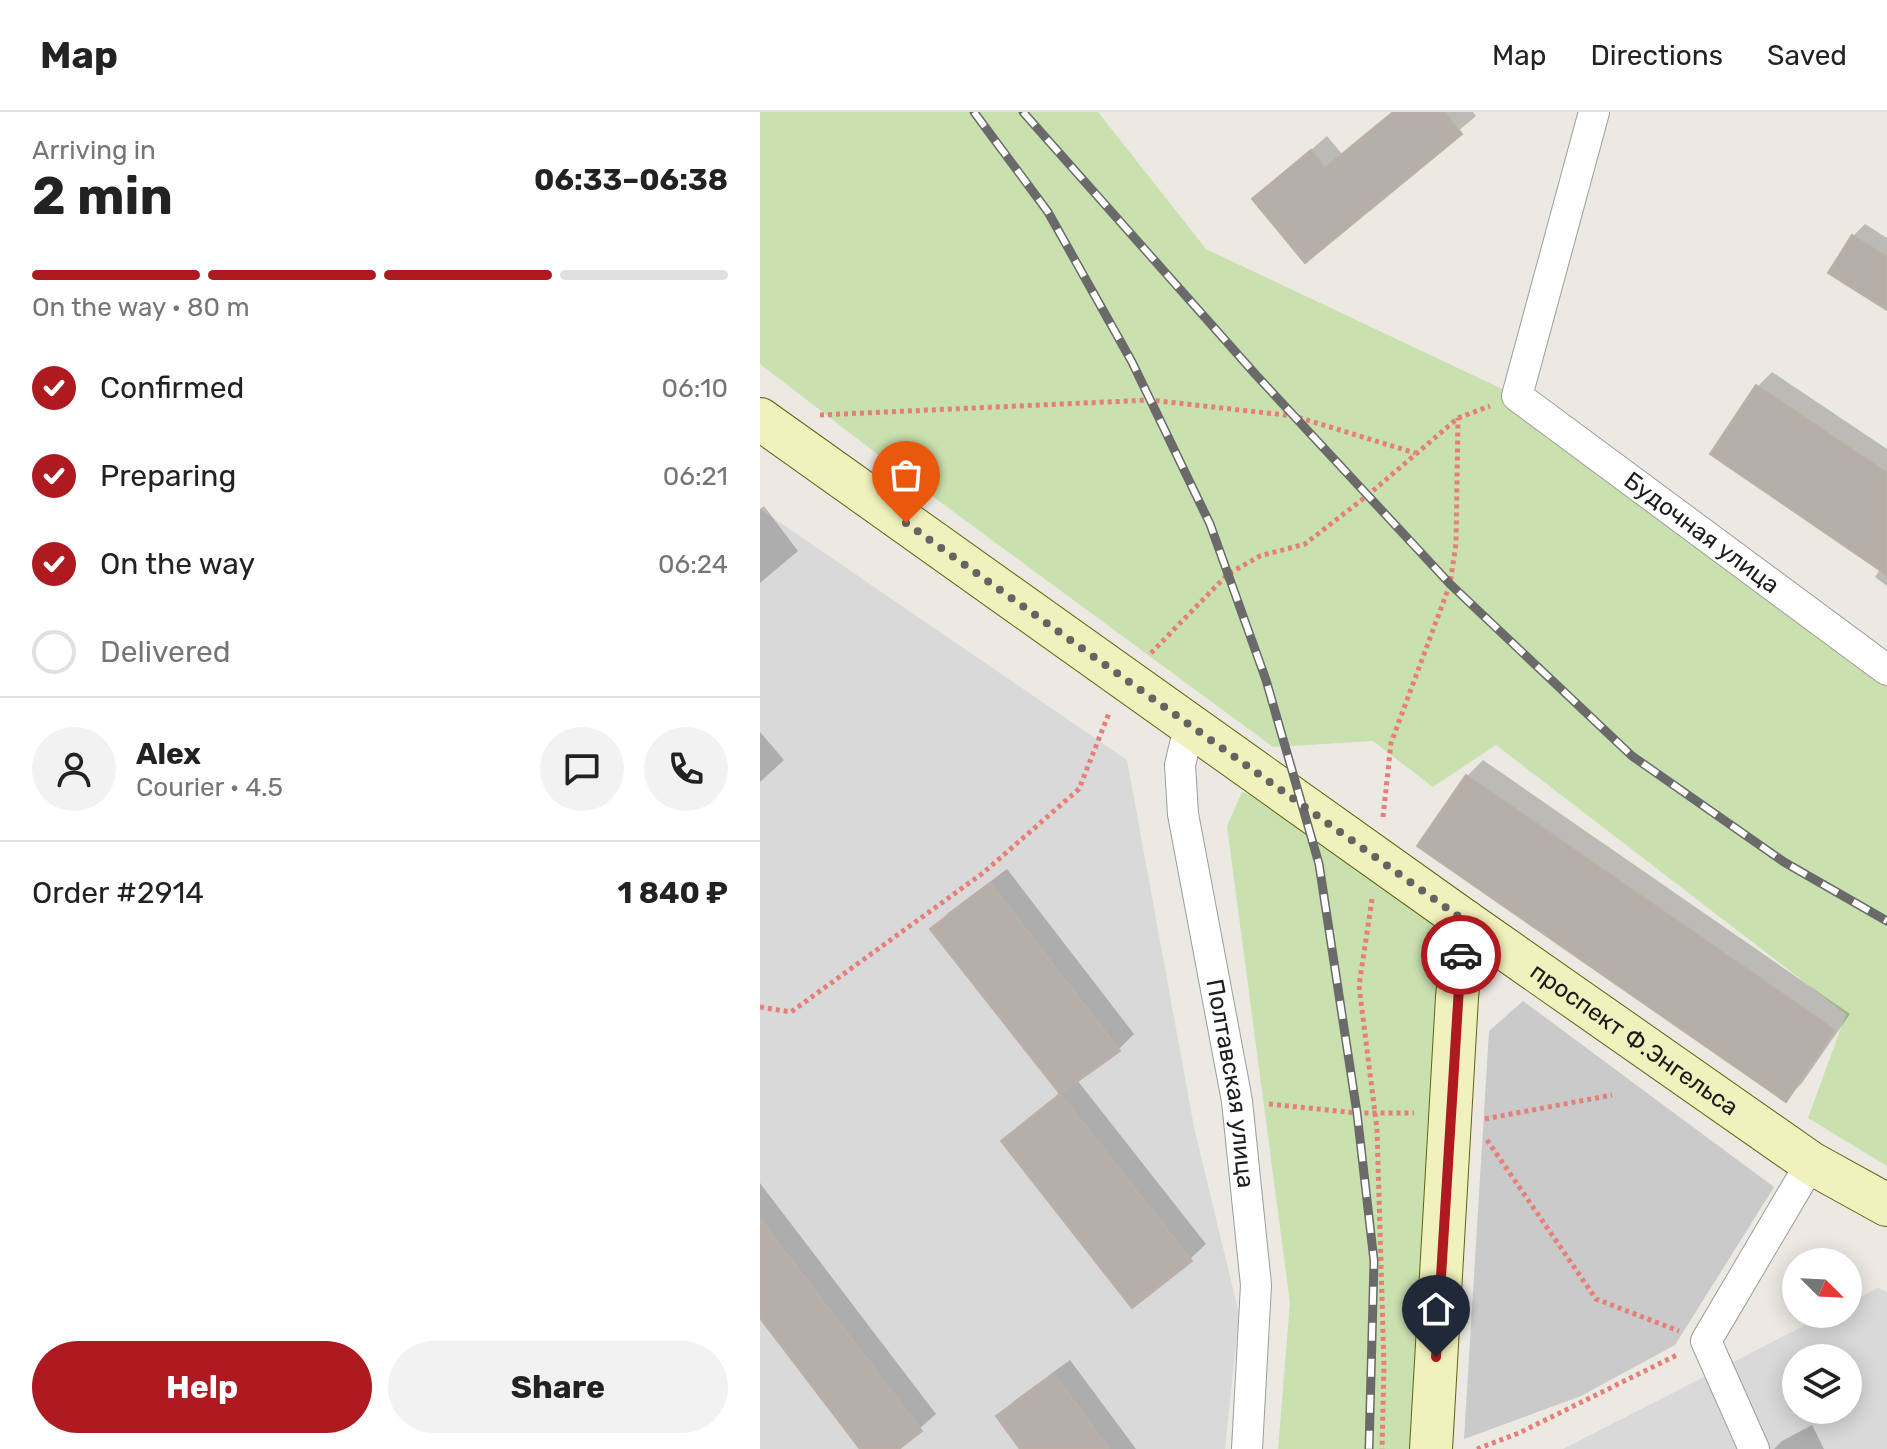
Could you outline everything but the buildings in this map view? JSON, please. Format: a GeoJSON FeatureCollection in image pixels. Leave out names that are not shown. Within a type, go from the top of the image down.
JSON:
{"type":"FeatureCollection","features":[{"type":"Feature","properties":{"kind":"street","name":"Будочная улица"},"geometry":{"type":"LineString","coordinates":[[1594,112],[1517,396],[1887,670]]}},
{"type":"Feature","properties":{"kind":"street","name":"проспект Ф.Энгельса"},"geometry":{"type":"LineString","coordinates":[[760,419],[1811,1163],[1887,1205]]}},
{"type":"Feature","properties":{"kind":"street","name":"Полтавская улица"},"geometry":{"type":"LineString","coordinates":[[1190,723],[1180,765],[1183,814],[1237,1101],[1256,1285],[1247,1449]]}},
{"type":"Feature","properties":{"kind":"street"},"geometry":{"type":"LineString","coordinates":[[1431,1449],[1462,1117],[1465,921]]}},
{"type":"Feature","properties":{"kind":"street"},"geometry":{"type":"LineString","coordinates":[[1754,1449],[1706,1341],[1811,1163]]}},
{"type":"Feature","properties":{"kind":"path"},"geometry":{"type":"LineString","coordinates":[[807,416],[1150,400],[1294,416],[1416,453]]}},
{"type":"Feature","properties":{"kind":"path"},"geometry":{"type":"LineString","coordinates":[[1382,1449],[1384,1366],[1375,1114],[1359,986],[1391,743],[1450,584],[1456,544],[1458,418]]}},
{"type":"Feature","properties":{"kind":"path"},"geometry":{"type":"LineString","coordinates":[[1237,1101],[1375,1114],[1462,1117],[1612,1095]]}},
{"type":"Feature","properties":{"kind":"path"},"geometry":{"type":"LineString","coordinates":[[1462,1117],[1596,1299],[1706,1341]]}},
{"type":"Feature","properties":{"kind":"path"},"geometry":{"type":"LineString","coordinates":[[1477,1449],[1519,1433],[1706,1341]]}},
{"type":"Feature","properties":{"kind":"shaded area"},"geometry":{"type":"Polygon","coordinates":[[[760,509],[1127,760],[1194,1127],[1239,1314],[1225,1449],[760,1449],[760,509]]]}},
{"type":"Feature","properties":{"kind":"shaded area"},"geometry":{"type":"Polygon","coordinates":[[[1523,1001],[1774,1187],[1675,1345],[1581,1396],[1464,1439],[1489,1031],[1523,1001]]]}},
{"type":"Feature","properties":{"kind":"shaded area"},"geometry":{"type":"Polygon","coordinates":[[[1878,1288],[1887,1292],[1887,1449],[1563,1449],[1800,1328],[1862,1328],[1862,1296],[1878,1288]]]}},
{"type":"Feature","properties":{"kind":"green space"},"geometry":{"type":"Polygon","coordinates":[[[760,112],[1098,112],[1206,249],[1517,396],[1887,667],[1887,1166],[1808,1118],[1846,1014],[1496,745],[1433,787],[1373,741],[1273,747],[924,490],[760,364],[760,112]]]}},
{"type":"Feature","properties":{"kind":"green space"},"geometry":{"type":"Polygon","coordinates":[[[1242,792],[1287,811],[1392,885],[1436,928],[1447,959],[1415,1449],[1278,1449],[1290,1303],[1227,826],[1242,792]]]}},
{"type":"Feature","properties":{"kind":"railway"},"geometry":{"type":"LineString","coordinates":[[974,112],[1048,212],[1132,362],[1210,524],[1266,680],[1319,864],[1357,1113],[1374,1261],[1369,1449]]}},
{"type":"Feature","properties":{"kind":"railway"},"geometry":{"type":"LineString","coordinates":[[1023,112],[1256,375],[1450,584],[1632,756],[1784,862],[1887,921]]}},
{"type":"Feature","properties":{"kind":"way so far"},"geometry":{"type":"LineString","coordinates":[[906,523],[1465,921],[1461,955]]}},
{"type":"Feature","properties":{"kind":"route"},"geometry":{"type":"LineString","coordinates":[[1436,1357],[1461,955]]}}]}
